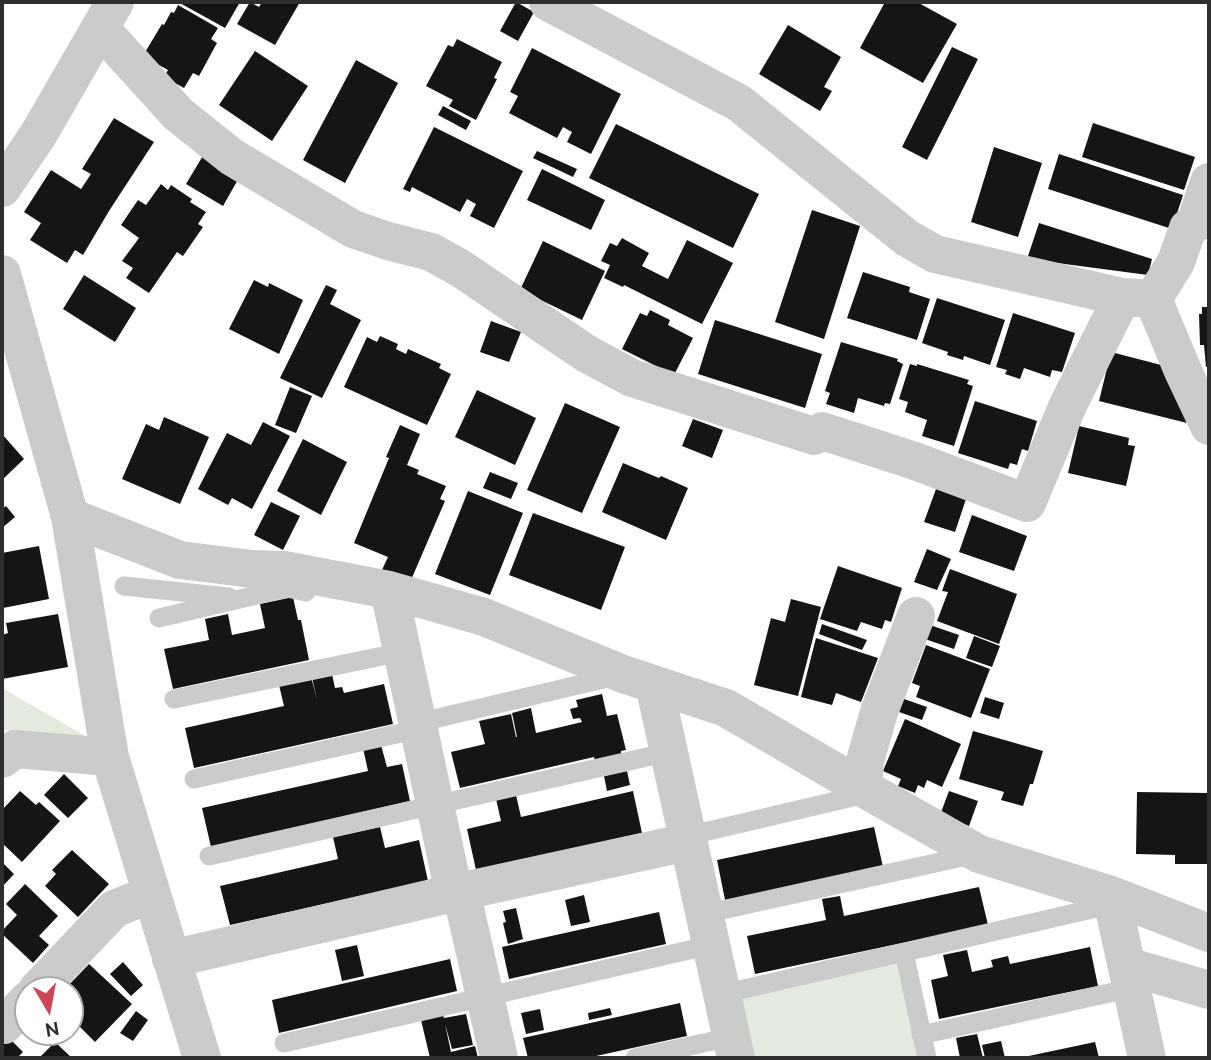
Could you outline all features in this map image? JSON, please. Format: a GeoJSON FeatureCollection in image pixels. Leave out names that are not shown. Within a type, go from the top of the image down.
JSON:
{"type":"FeatureCollection","features":[{"type":"Feature","properties":{"kind":"street"},"geometry":{"type":"LineString","coordinates":[[548,2],[739,103],[907,237],[935,254],[1138,298],[1183,371],[1209,426]]}},
{"type":"Feature","properties":{"kind":"street"},"geometry":{"type":"LineString","coordinates":[[2,188],[38,135],[107,15],[178,114],[232,157],[353,229],[431,252],[460,268],[587,354],[632,378],[814,436],[822,431],[912,460],[1027,503],[1069,405],[1138,298],[1176,262],[1188,228],[1195,224],[1209,182]]}},
{"type":"Feature","properties":{"kind":"street"},"geometry":{"type":"LineString","coordinates":[[2,274],[70,517],[110,757],[202,1058]]}},
{"type":"Feature","properties":{"kind":"street"},"geometry":{"type":"LineString","coordinates":[[70,517],[180,560],[284,570],[391,599],[484,617],[639,679],[726,708],[979,854],[1209,933]]}},
{"type":"Feature","properties":{"kind":"street"},"geometry":{"type":"LineString","coordinates":[[391,599],[435,805],[499,1058]]}},
{"type":"Feature","properties":{"kind":"street"},"geometry":{"type":"LineString","coordinates":[[867,791],[865,761],[879,712],[916,616]]}},
{"type":"Feature","properties":{"kind":"street"},"geometry":{"type":"LineString","coordinates":[[639,679],[668,752],[733,1048]]}},
{"type":"Feature","properties":{"kind":"street"},"geometry":{"type":"LineString","coordinates":[[2,759],[15,749],[110,757]]}},
{"type":"Feature","properties":{"kind":"street"},"geometry":{"type":"LineString","coordinates":[[171,959],[687,839]]}},
{"type":"Feature","properties":{"kind":"street"},"geometry":{"type":"LineString","coordinates":[[50,976],[114,909],[151,894]]}},
{"type":"Feature","properties":{"kind":"street"},"geometry":{"type":"LineString","coordinates":[[1112,900],[1147,1058]]}},
{"type":"Feature","properties":{"kind":"street"},"geometry":{"type":"LineString","coordinates":[[1129,977],[1209,989]]}},
{"type":"Feature","properties":{"kind":"lane"},"geometry":{"type":"LineString","coordinates":[[124,586],[244,598]]}},
{"type":"Feature","properties":{"kind":"lane"},"geometry":{"type":"LineString","coordinates":[[159,618],[287,588],[391,599]]}},
{"type":"Feature","properties":{"kind":"lane"},"geometry":{"type":"LineString","coordinates":[[174,699],[402,652]]}},
{"type":"Feature","properties":{"kind":"lane"},"geometry":{"type":"LineString","coordinates":[[194,779],[418,726],[639,679]]}},
{"type":"Feature","properties":{"kind":"lane"},"geometry":{"type":"LineString","coordinates":[[209,856],[668,752]]}},
{"type":"Feature","properties":{"kind":"lane"},"geometry":{"type":"LineString","coordinates":[[687,839],[867,791]]}},
{"type":"Feature","properties":{"kind":"lane"},"geometry":{"type":"LineString","coordinates":[[284,1043],[485,996],[707,929],[979,854]]}},
{"type":"Feature","properties":{"kind":"lane"},"geometry":{"type":"LineString","coordinates":[[722,994],[1112,900]]}},
{"type":"Feature","properties":{"kind":"lane"},"geometry":{"type":"LineString","coordinates":[[904,952],[926,1058]]}},
{"type":"Feature","properties":{"kind":"lane"},"geometry":{"type":"LineString","coordinates":[[921,1035],[1129,977]]}},
{"type":"Feature","properties":{"kind":"lane"},"geometry":{"type":"LineString","coordinates":[[635,1058],[733,1048]]}},
{"type":"Feature","properties":{"kind":"shaded area"},"geometry":{"type":"Polygon","coordinates":[[[2,688],[87,737],[2,730],[2,688]]]}},
{"type":"Feature","properties":{"kind":"shaded area"},"geometry":{"type":"Polygon","coordinates":[[[897,959],[918,1058],[752,1058],[738,994],[897,959]]]}},
{"type":"Feature","properties":{"kind":"building"},"geometry":{"type":"Polygon","coordinates":[[[178,2],[240,2],[225,28],[178,2]]]}},
{"type":"Feature","properties":{"kind":"building"},"geometry":{"type":"Polygon","coordinates":[[[250,2],[259,7],[262,2],[300,2],[275,45],[237,24],[250,2]]]}},
{"type":"Feature","properties":{"kind":"building"},"geometry":{"type":"Polygon","coordinates":[[[516,2],[534,12],[518,41],[500,31],[516,2]]]}},
{"type":"Feature","properties":{"kind":"building"},"geometry":{"type":"Polygon","coordinates":[[[885,2],[917,2],[957,24],[923,83],[860,48],[885,2]]]}},
{"type":"Feature","properties":{"kind":"building"},"geometry":{"type":"Polygon","coordinates":[[[178,5],[218,28],[211,39],[217,43],[199,76],[193,73],[184,88],[164,77],[168,70],[144,54],[162,24],[164,25],[178,5]]]}},
{"type":"Feature","properties":{"kind":"building"},"geometry":{"type":"Polygon","coordinates":[[[788,25],[841,57],[824,87],[832,91],[820,111],[759,74],[788,25]]]}},
{"type":"Feature","properties":{"kind":"building"},"geometry":{"type":"Polygon","coordinates":[[[457,39],[502,62],[494,78],[497,79],[476,120],[449,106],[453,100],[426,86],[448,45],[453,47],[457,39]]]}},
{"type":"Feature","properties":{"kind":"building"},"geometry":{"type":"Polygon","coordinates":[[[952,47],[978,59],[927,160],[902,147],[952,47]]]}},
{"type":"Feature","properties":{"kind":"building"},"geometry":{"type":"Polygon","coordinates":[[[532,48],[621,94],[591,154],[567,142],[572,132],[563,127],[557,138],[509,113],[518,96],[510,92],[532,48]]]}},
{"type":"Feature","properties":{"kind":"building"},"geometry":{"type":"Polygon","coordinates":[[[255,51],[308,86],[272,141],[219,105],[255,51]]]}},
{"type":"Feature","properties":{"kind":"building"},"geometry":{"type":"Polygon","coordinates":[[[356,60],[398,83],[345,183],[303,160],[356,60]]]}},
{"type":"Feature","properties":{"kind":"building"},"geometry":{"type":"Polygon","coordinates":[[[443,106],[471,121],[466,130],[438,115],[443,106]]]}},
{"type":"Feature","properties":{"kind":"building"},"geometry":{"type":"Polygon","coordinates":[[[114,118],[154,142],[83,255],[75,250],[67,263],[30,240],[41,223],[24,212],[51,170],[81,189],[91,174],[82,169],[114,118]]]}},
{"type":"Feature","properties":{"kind":"building"},"geometry":{"type":"Polygon","coordinates":[[[1093,123],[1195,157],[1184,190],[1082,157],[1093,123]]]}},
{"type":"Feature","properties":{"kind":"building"},"geometry":{"type":"Polygon","coordinates":[[[616,124],[759,194],[733,248],[589,178],[616,124]]]}},
{"type":"Feature","properties":{"kind":"building"},"geometry":{"type":"Polygon","coordinates":[[[434,127],[523,171],[494,228],[470,216],[476,204],[467,199],[460,212],[412,187],[410,192],[403,189],[434,127]]]}},
{"type":"Feature","properties":{"kind":"building"},"geometry":{"type":"Polygon","coordinates":[[[994,147],[1042,163],[1018,237],[971,222],[994,147]]]}},
{"type":"Feature","properties":{"kind":"building"},"geometry":{"type":"Polygon","coordinates":[[[537,151],[577,169],[573,177],[533,158],[537,151]]]}},
{"type":"Feature","properties":{"kind":"building"},"geometry":{"type":"Polygon","coordinates":[[[204,154],[240,176],[223,206],[186,184],[204,154]]]}},
{"type":"Feature","properties":{"kind":"building"},"geometry":{"type":"Polygon","coordinates":[[[1059,154],[1183,195],[1172,229],[1048,189],[1059,154]]]}},
{"type":"Feature","properties":{"kind":"building"},"geometry":{"type":"Polygon","coordinates":[[[542,169],[605,200],[591,230],[527,200],[542,169]]]}},
{"type":"Feature","properties":{"kind":"building"},"geometry":{"type":"Polygon","coordinates":[[[161,184],[168,190],[171,185],[206,212],[198,224],[203,227],[183,256],[177,252],[149,293],[126,278],[133,268],[122,261],[139,238],[121,225],[138,200],[146,205],[161,184]]]}},
{"type":"Feature","properties":{"kind":"building"},"geometry":{"type":"Polygon","coordinates":[[[812,210],[860,226],[824,339],[775,322],[812,210]]]}},
{"type":"Feature","properties":{"kind":"building"},"geometry":{"type":"Polygon","coordinates":[[[1039,223],[1152,259],[1148,275],[1027,259],[1039,223]]]}},
{"type":"Feature","properties":{"kind":"building"},"geometry":{"type":"Polygon","coordinates":[[[622,238],[649,253],[642,266],[668,279],[687,240],[733,263],[702,324],[624,285],[623,287],[604,278],[610,265],[601,261],[610,243],[617,246],[622,238]]]}},
{"type":"Feature","properties":{"kind":"building"},"geometry":{"type":"Polygon","coordinates":[[[543,241],[605,271],[582,320],[520,290],[543,241]]]}},
{"type":"Feature","properties":{"kind":"building"},"geometry":{"type":"Polygon","coordinates":[[[863,272],[910,287],[909,292],[930,299],[917,340],[847,318],[863,272]]]}},
{"type":"Feature","properties":{"kind":"building"},"geometry":{"type":"Polygon","coordinates":[[[84,275],[136,308],[115,342],[63,309],[84,275]]]}},
{"type":"Feature","properties":{"kind":"building"},"geometry":{"type":"Polygon","coordinates":[[[254,280],[268,287],[269,283],[303,300],[279,354],[229,329],[254,280]]]}},
{"type":"Feature","properties":{"kind":"building"},"geometry":{"type":"Polygon","coordinates":[[[326,285],[337,290],[330,304],[361,320],[322,398],[280,378],[326,285]]]}},
{"type":"Feature","properties":{"kind":"building"},"geometry":{"type":"Polygon","coordinates":[[[937,298],[1005,320],[990,365],[964,356],[963,360],[947,355],[948,352],[922,343],[937,298]]]}},
{"type":"Feature","properties":{"kind":"building"},"geometry":{"type":"Polygon","coordinates":[[[1202,307],[1209,307],[1209,366],[1206,367],[1204,345],[1200,345],[1199,314],[1202,314],[1202,307]]]}},
{"type":"Feature","properties":{"kind":"building"},"geometry":{"type":"Polygon","coordinates":[[[650,310],[670,320],[668,325],[693,338],[674,375],[622,349],[640,313],[647,316],[650,310]]]}},
{"type":"Feature","properties":{"kind":"building"},"geometry":{"type":"Polygon","coordinates":[[[1013,313],[1075,333],[1062,372],[1052,370],[1050,377],[1024,368],[1020,379],[1005,374],[1007,370],[996,367],[1013,313]]]}},
{"type":"Feature","properties":{"kind":"building"},"geometry":{"type":"Polygon","coordinates":[[[715,320],[822,354],[805,408],[698,374],[715,320]]]}},
{"type":"Feature","properties":{"kind":"building"},"geometry":{"type":"Polygon","coordinates":[[[491,321],[521,332],[509,362],[480,352],[491,321]]]}},
{"type":"Feature","properties":{"kind":"building"},"geometry":{"type":"Polygon","coordinates":[[[380,336],[398,344],[396,349],[406,354],[408,349],[441,364],[439,368],[451,374],[427,425],[344,387],[367,337],[377,342],[380,336]]]}},
{"type":"Feature","properties":{"kind":"building"},"geometry":{"type":"Polygon","coordinates":[[[841,342],[898,359],[897,361],[903,364],[890,404],[885,403],[884,406],[858,398],[854,413],[826,404],[830,393],[825,391],[841,342]]]}},
{"type":"Feature","properties":{"kind":"building"},"geometry":{"type":"Polygon","coordinates":[[[1111,352],[1165,366],[1187,423],[1099,401],[1111,352]]]}},
{"type":"Feature","properties":{"kind":"building"},"geometry":{"type":"Polygon","coordinates":[[[910,364],[969,380],[967,384],[973,386],[954,446],[922,436],[927,420],[905,412],[908,402],[899,399],[910,364]]]}},
{"type":"Feature","properties":{"kind":"building"},"geometry":{"type":"Polygon","coordinates":[[[290,387],[312,396],[296,433],[275,425],[290,387]]]}},
{"type":"Feature","properties":{"kind":"building"},"geometry":{"type":"Polygon","coordinates":[[[477,390],[536,418],[515,465],[455,437],[477,390]]]}},
{"type":"Feature","properties":{"kind":"building"},"geometry":{"type":"Polygon","coordinates":[[[975,401],[1037,421],[1028,451],[1022,449],[1017,465],[1010,463],[1008,469],[958,453],[975,401]]]}},
{"type":"Feature","properties":{"kind":"building"},"geometry":{"type":"Polygon","coordinates":[[[565,403],[620,427],[582,513],[527,490],[565,403]]]}},
{"type":"Feature","properties":{"kind":"building"},"geometry":{"type":"Polygon","coordinates":[[[164,417],[209,437],[180,504],[122,479],[146,424],[159,430],[164,417]]]}},
{"type":"Feature","properties":{"kind":"building"},"geometry":{"type":"Polygon","coordinates":[[[693,419],[723,430],[712,458],[682,446],[693,419]]]}},
{"type":"Feature","properties":{"kind":"building"},"geometry":{"type":"Polygon","coordinates":[[[263,422],[290,436],[252,509],[232,498],[228,505],[198,489],[227,433],[251,445],[263,422]]]}},
{"type":"Feature","properties":{"kind":"building"},"geometry":{"type":"Polygon","coordinates":[[[400,425],[420,434],[407,465],[419,470],[417,474],[446,486],[440,499],[445,501],[411,580],[381,572],[388,557],[354,543],[400,425]]]}},
{"type":"Feature","properties":{"kind":"building"},"geometry":{"type":"Polygon","coordinates":[[[1079,426],[1129,438],[1128,445],[1135,446],[1126,486],[1068,473],[1079,426]]]}},
{"type":"Feature","properties":{"kind":"building"},"geometry":{"type":"Polygon","coordinates":[[[2,434],[24,459],[2,480],[2,434]]]}},
{"type":"Feature","properties":{"kind":"building"},"geometry":{"type":"Polygon","coordinates":[[[303,439],[347,462],[321,515],[277,491],[303,439]]]}},
{"type":"Feature","properties":{"kind":"building"},"geometry":{"type":"Polygon","coordinates":[[[623,463],[688,488],[666,540],[602,512],[623,463]]]}},
{"type":"Feature","properties":{"kind":"building"},"geometry":{"type":"Polygon","coordinates":[[[490,472],[518,483],[511,499],[483,488],[490,472]]]}},
{"type":"Feature","properties":{"kind":"building"},"geometry":{"type":"Polygon","coordinates":[[[936,489],[966,499],[955,532],[924,522],[936,489]]]}},
{"type":"Feature","properties":{"kind":"building"},"geometry":{"type":"Polygon","coordinates":[[[468,491],[523,513],[490,595],[435,574],[468,491]]]}},
{"type":"Feature","properties":{"kind":"building"},"geometry":{"type":"Polygon","coordinates":[[[271,502],[300,516],[283,550],[254,535],[271,502]]]}},
{"type":"Feature","properties":{"kind":"building"},"geometry":{"type":"Polygon","coordinates":[[[6,506],[15,517],[2,528],[2,509],[6,506]]]}},
{"type":"Feature","properties":{"kind":"building"},"geometry":{"type":"Polygon","coordinates":[[[533,513],[625,547],[601,610],[509,575],[533,513]]]}},
{"type":"Feature","properties":{"kind":"building"},"geometry":{"type":"Polygon","coordinates":[[[972,515],[1027,536],[1014,571],[959,552],[972,515]]]}},
{"type":"Feature","properties":{"kind":"building"},"geometry":{"type":"Polygon","coordinates":[[[39,546],[49,599],[3,608],[2,553],[39,546]]]}},
{"type":"Feature","properties":{"kind":"building"},"geometry":{"type":"Polygon","coordinates":[[[927,549],[951,559],[937,590],[914,582],[927,549]]]}},
{"type":"Feature","properties":{"kind":"building"},"geometry":{"type":"Polygon","coordinates":[[[838,566],[902,588],[891,622],[885,620],[882,629],[861,622],[857,631],[820,619],[838,566]]]}},
{"type":"Feature","properties":{"kind":"building"},"geometry":{"type":"Polygon","coordinates":[[[950,569],[1017,594],[999,644],[937,621],[948,592],[942,591],[950,569]]]}},
{"type":"Feature","properties":{"kind":"building"},"geometry":{"type":"Polygon","coordinates":[[[293,597],[309,660],[173,689],[164,649],[209,640],[205,619],[228,614],[232,635],[265,628],[260,604],[293,597]]]}},
{"type":"Feature","properties":{"kind":"building"},"geometry":{"type":"Polygon","coordinates":[[[791,599],[821,607],[798,696],[754,685],[771,618],[785,622],[791,599]]]}},
{"type":"Feature","properties":{"kind":"building"},"geometry":{"type":"Polygon","coordinates":[[[58,614],[68,667],[2,679],[2,635],[8,633],[6,623],[58,614]]]}},
{"type":"Feature","properties":{"kind":"building"},"geometry":{"type":"Polygon","coordinates":[[[822,624],[867,640],[862,650],[819,634],[822,624]]]}},
{"type":"Feature","properties":{"kind":"building"},"geometry":{"type":"Polygon","coordinates":[[[930,625],[959,635],[954,649],[925,639],[930,625]]]}},
{"type":"Feature","properties":{"kind":"building"},"geometry":{"type":"Polygon","coordinates":[[[974,636],[1000,646],[992,667],[966,658],[974,636]]]}},
{"type":"Feature","properties":{"kind":"building"},"geometry":{"type":"Polygon","coordinates":[[[816,638],[878,658],[861,702],[836,693],[832,705],[801,697],[816,638]]]}},
{"type":"Feature","properties":{"kind":"building"},"geometry":{"type":"Polygon","coordinates":[[[926,645],[990,669],[971,718],[916,697],[920,686],[912,683],[926,645]]]}},
{"type":"Feature","properties":{"kind":"building"},"geometry":{"type":"Polygon","coordinates":[[[332,674],[335,688],[342,687],[344,693],[384,684],[393,724],[194,768],[185,728],[284,706],[279,685],[311,677],[317,699],[312,678],[332,674]]]}},
{"type":"Feature","properties":{"kind":"building"},"geometry":{"type":"Polygon","coordinates":[[[602,694],[607,716],[617,714],[626,750],[621,751],[621,754],[595,761],[594,757],[460,788],[451,752],[485,744],[479,721],[511,714],[517,737],[512,713],[531,708],[536,733],[582,722],[580,718],[573,719],[570,709],[578,707],[576,700],[602,694]]]}},
{"type":"Feature","properties":{"kind":"building"},"geometry":{"type":"Polygon","coordinates":[[[985,697],[1004,703],[999,719],[980,713],[985,697]]]}},
{"type":"Feature","properties":{"kind":"building"},"geometry":{"type":"Polygon","coordinates":[[[904,699],[927,707],[922,720],[899,712],[904,699]]]}},
{"type":"Feature","properties":{"kind":"building"},"geometry":{"type":"Polygon","coordinates":[[[905,719],[961,744],[942,787],[927,780],[924,788],[918,785],[915,793],[898,786],[901,779],[883,771],[905,719]]]}},
{"type":"Feature","properties":{"kind":"building"},"geometry":{"type":"Polygon","coordinates":[[[973,731],[1043,751],[1023,806],[1001,800],[1004,792],[959,779],[973,731]]]}},
{"type":"Feature","properties":{"kind":"building"},"geometry":{"type":"Polygon","coordinates":[[[381,745],[387,767],[402,764],[410,801],[211,847],[202,808],[368,771],[363,748],[381,745]]]}},
{"type":"Feature","properties":{"kind":"building"},"geometry":{"type":"Polygon","coordinates":[[[627,771],[630,785],[607,791],[604,776],[627,771]]]}},
{"type":"Feature","properties":{"kind":"building"},"geometry":{"type":"Polygon","coordinates":[[[64,774],[88,798],[68,818],[44,795],[64,774]]]}},
{"type":"Feature","properties":{"kind":"building"},"geometry":{"type":"Polygon","coordinates":[[[20,791],[36,805],[39,802],[60,821],[22,862],[2,843],[2,810],[20,791]]]}},
{"type":"Feature","properties":{"kind":"building"},"geometry":{"type":"Polygon","coordinates":[[[633,791],[642,833],[476,870],[467,829],[501,821],[496,799],[516,795],[521,817],[633,791]]]}},
{"type":"Feature","properties":{"kind":"building"},"geometry":{"type":"Polygon","coordinates":[[[949,791],[978,801],[969,826],[940,815],[949,791]]]}},
{"type":"Feature","properties":{"kind":"building"},"geometry":{"type":"Polygon","coordinates":[[[1137,792],[1209,793],[1207,864],[1175,864],[1175,855],[1136,854],[1137,792]]]}},
{"type":"Feature","properties":{"kind":"building"},"geometry":{"type":"Polygon","coordinates":[[[380,827],[385,848],[419,840],[428,881],[230,925],[220,886],[338,859],[333,837],[380,827]]]}},
{"type":"Feature","properties":{"kind":"building"},"geometry":{"type":"Polygon","coordinates":[[[874,827],[883,867],[725,900],[717,860],[874,827]]]}},
{"type":"Feature","properties":{"kind":"building"},"geometry":{"type":"Polygon","coordinates":[[[72,850],[109,884],[78,917],[45,886],[56,874],[52,870],[72,850]]]}},
{"type":"Feature","properties":{"kind":"building"},"geometry":{"type":"Polygon","coordinates":[[[2,862],[14,874],[2,887],[2,862]]]}},
{"type":"Feature","properties":{"kind":"building"},"geometry":{"type":"Polygon","coordinates":[[[25,884],[58,916],[39,936],[49,945],[33,963],[2,934],[17,915],[6,904],[25,884]]]}},
{"type":"Feature","properties":{"kind":"building"},"geometry":{"type":"Polygon","coordinates":[[[979,887],[988,925],[755,974],[747,936],[826,920],[822,899],[840,896],[844,916],[979,887]]]}},
{"type":"Feature","properties":{"kind":"building"},"geometry":{"type":"Polygon","coordinates":[[[584,895],[590,922],[571,926],[565,900],[584,895]]]}},
{"type":"Feature","properties":{"kind":"building"},"geometry":{"type":"Polygon","coordinates":[[[516,908],[523,939],[508,944],[503,911],[516,908]]]}},
{"type":"Feature","properties":{"kind":"building"},"geometry":{"type":"Polygon","coordinates":[[[659,912],[666,944],[509,979],[502,947],[659,912]]]}},
{"type":"Feature","properties":{"kind":"building"},"geometry":{"type":"Polygon","coordinates":[[[357,945],[364,976],[342,981],[335,950],[357,945]]]}},
{"type":"Feature","properties":{"kind":"building"},"geometry":{"type":"Polygon","coordinates":[[[1090,947],[1098,986],[939,1019],[931,980],[948,976],[943,955],[967,950],[972,972],[993,967],[991,960],[1008,956],[1010,964],[1090,947]]]}},
{"type":"Feature","properties":{"kind":"building"},"geometry":{"type":"Polygon","coordinates":[[[450,959],[457,991],[279,1033],[272,1000],[450,959]]]}},
{"type":"Feature","properties":{"kind":"building"},"geometry":{"type":"Polygon","coordinates":[[[123,962],[143,985],[131,996],[110,974],[123,962]]]}},
{"type":"Feature","properties":{"kind":"building"},"geometry":{"type":"Polygon","coordinates":[[[89,964],[132,1004],[95,1042],[84,1031],[84,976],[77,976],[89,964]]]}},
{"type":"Feature","properties":{"kind":"building"},"geometry":{"type":"Polygon","coordinates":[[[680,1003],[687,1036],[587,1058],[528,1058],[523,1038],[680,1003]]]}},
{"type":"Feature","properties":{"kind":"building"},"geometry":{"type":"Polygon","coordinates":[[[610,1008],[612,1015],[589,1020],[588,1013],[610,1008]]]}},
{"type":"Feature","properties":{"kind":"building"},"geometry":{"type":"Polygon","coordinates":[[[540,1009],[544,1030],[526,1034],[521,1013],[540,1009]]]}},
{"type":"Feature","properties":{"kind":"building"},"geometry":{"type":"Polygon","coordinates":[[[136,1011],[148,1020],[133,1041],[120,1033],[136,1011]]]}},
{"type":"Feature","properties":{"kind":"building"},"geometry":{"type":"Polygon","coordinates":[[[466,1014],[473,1045],[452,1049],[445,1024],[451,1052],[475,1046],[478,1058],[430,1058],[421,1020],[466,1014]]]}},
{"type":"Feature","properties":{"kind":"building"},"geometry":{"type":"Polygon","coordinates":[[[2,1031],[14,1046],[23,1052],[17,1058],[2,1058],[2,1031]]]}},
{"type":"Feature","properties":{"kind":"building"},"geometry":{"type":"Polygon","coordinates":[[[977,1034],[983,1058],[960,1058],[956,1038],[977,1034]]]}},
{"type":"Feature","properties":{"kind":"building"},"geometry":{"type":"Polygon","coordinates":[[[1001,1041],[1005,1058],[985,1058],[982,1045],[1001,1041]]]}},
{"type":"Feature","properties":{"kind":"building"},"geometry":{"type":"Polygon","coordinates":[[[1095,1042],[1099,1058],[1024,1058],[1024,1057],[1095,1042]]]}},
{"type":"Feature","properties":{"kind":"building"},"geometry":{"type":"Polygon","coordinates":[[[51,1046],[59,1046],[72,1058],[39,1058],[51,1046]]]}}]}
